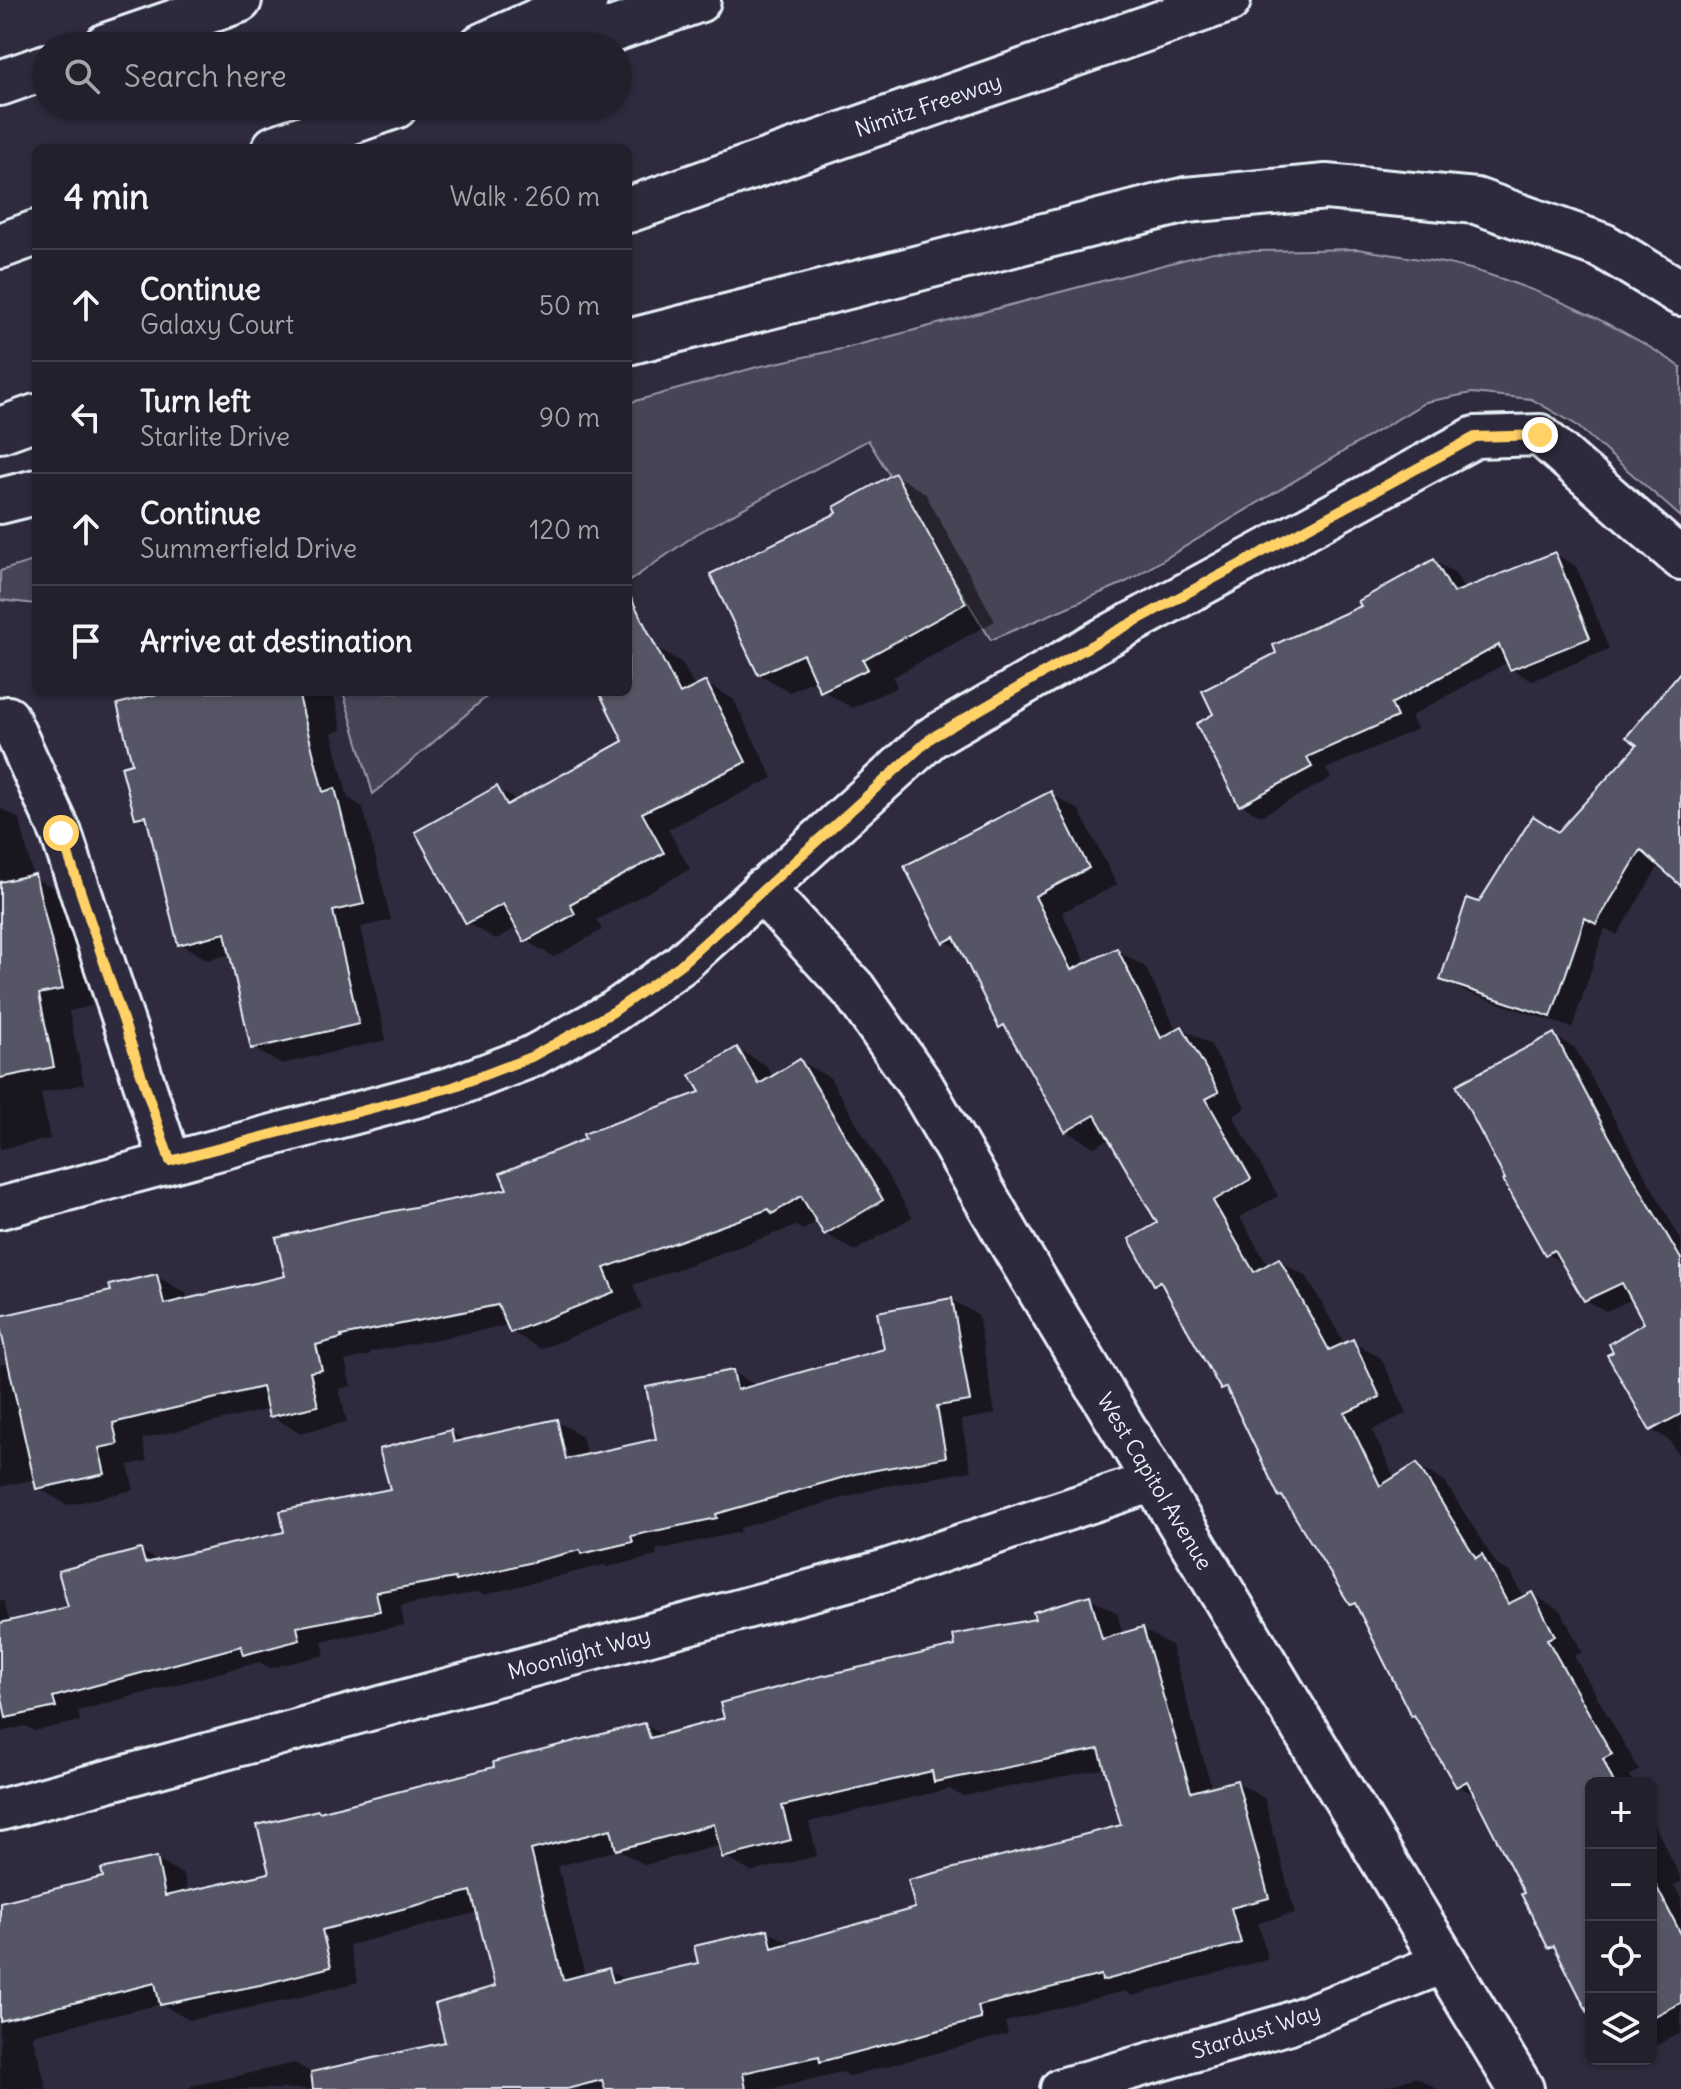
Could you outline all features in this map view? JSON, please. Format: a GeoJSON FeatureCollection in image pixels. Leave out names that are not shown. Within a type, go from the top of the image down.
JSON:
{"type":"FeatureCollection","features":[{"type":"Feature","properties":{"kind":"main road"},"geometry":{"type":"LineString","coordinates":[[146,32],[239,0]]}},
{"type":"Feature","properties":{"kind":"main road"},"geometry":{"type":"LineString","coordinates":[[513,32],[585,0]]}},
{"type":"Feature","properties":{"kind":"main road"},"geometry":{"type":"LineString","coordinates":[[606,32],[698,0]]}},
{"type":"Feature","properties":{"kind":"main road","name":"Nimitz Freeway"},"geometry":{"type":"LineString","coordinates":[[632,209],[1228,0]]}},
{"type":"Feature","properties":{"kind":"main road"},"geometry":{"type":"LineString","coordinates":[[0,83],[32,72]]}},
{"type":"Feature","properties":{"kind":"main road"},"geometry":{"type":"LineString","coordinates":[[265,144],[318,120]]}},
{"type":"Feature","properties":{"kind":"main road"},"geometry":{"type":"LineString","coordinates":[[286,144],[355,120]]}},
{"type":"Feature","properties":{"kind":"main road"},"geometry":{"type":"LineString","coordinates":[[632,341],[1186,200],[1326,187],[1476,201],[1603,246],[1681,293]]}},
{"type":"Feature","properties":{"kind":"main road"},"geometry":{"type":"LineString","coordinates":[[0,246],[32,234]]}},
{"type":"Feature","properties":{"kind":"main road"},"geometry":{"type":"LineString","coordinates":[[0,430],[32,418]]}},
{"type":"Feature","properties":{"kind":"main road"},"geometry":{"type":"LineString","coordinates":[[0,501],[32,493]]}},
{"type":"Feature","properties":{"kind":"main road","name":"West Capitol Avenue"},"geometry":{"type":"LineString","coordinates":[[763,891],[854,990],[921,1086],[1154,1481],[1521,2089]]}},
{"type":"Feature","properties":{"kind":"street"},"geometry":{"type":"LineString","coordinates":[[0,1208],[453,1087],[531,1057],[613,1012],[680,965],[931,738],[1104,638],[1475,437],[1540,435],[1681,559]]}},
{"type":"Feature","properties":{"kind":"street"},"geometry":{"type":"LineString","coordinates":[[8,717],[61,833],[170,1161]]}},
{"type":"Feature","properties":{"kind":"street","name":"Moonlight Way"},"geometry":{"type":"LineString","coordinates":[[0,1810],[883,1571],[1154,1481]]}},
{"type":"Feature","properties":{"kind":"street","name":"Stardust Way"},"geometry":{"type":"LineString","coordinates":[[1061,2089],[1287,2024],[1446,1962]]}},
{"type":"Feature","properties":{"kind":"shaded area"},"geometry":{"type":"Polygon","coordinates":[[[1358,249],[1474,270],[1581,311],[1657,352],[1681,367],[1681,517],[1575,424],[1531,399],[1472,393],[1426,402],[1126,582],[991,640],[868,440],[698,533],[632,579],[632,402],[757,367],[846,348],[1213,252],[1358,249]]]}},
{"type":"Feature","properties":{"kind":"shaded area"},"geometry":{"type":"Polygon","coordinates":[[[32,561],[32,604],[0,600],[0,571],[32,561]]]}},
{"type":"Feature","properties":{"kind":"shaded area"},"geometry":{"type":"Polygon","coordinates":[[[344,696],[487,696],[373,794],[344,696]]]}},
{"type":"Feature","properties":{"kind":"building"},"geometry":{"type":"Polygon","coordinates":[[[895,473],[966,603],[863,660],[868,669],[820,692],[803,654],[758,675],[710,574],[837,513],[834,507],[895,473]]]}},
{"type":"Feature","properties":{"kind":"building"},"geometry":{"type":"Polygon","coordinates":[[[1555,552],[1590,638],[1510,670],[1499,645],[1391,704],[1397,717],[1307,757],[1312,767],[1239,806],[1196,724],[1213,714],[1202,691],[1276,653],[1273,645],[1361,606],[1358,601],[1434,559],[1453,593],[1555,552]]]}},
{"type":"Feature","properties":{"kind":"building"},"geometry":{"type":"Polygon","coordinates":[[[632,600],[680,694],[706,681],[746,762],[642,813],[664,853],[570,904],[575,914],[524,942],[503,904],[466,924],[415,832],[497,786],[507,805],[623,741],[601,696],[632,696],[632,600]]]}},
{"type":"Feature","properties":{"kind":"building"},"geometry":{"type":"Polygon","coordinates":[[[1681,671],[1681,886],[1641,850],[1596,924],[1585,918],[1551,1017],[1440,980],[1467,898],[1479,902],[1533,816],[1558,832],[1637,745],[1626,737],[1681,671]]]}},
{"type":"Feature","properties":{"kind":"building"},"geometry":{"type":"Polygon","coordinates":[[[149,696],[299,696],[323,792],[335,788],[364,904],[333,911],[359,1024],[251,1049],[225,933],[178,945],[146,816],[135,818],[121,766],[132,763],[117,704],[149,696]]]}},
{"type":"Feature","properties":{"kind":"building"},"geometry":{"type":"Polygon","coordinates":[[[1051,791],[1089,868],[1035,896],[1071,970],[1117,948],[1161,1038],[1182,1026],[1219,1092],[1206,1099],[1251,1179],[1213,1201],[1254,1272],[1279,1258],[1329,1350],[1353,1339],[1380,1397],[1345,1413],[1380,1486],[1417,1463],[1476,1558],[1482,1554],[1508,1604],[1532,1592],[1555,1636],[1547,1639],[1612,1754],[1603,1759],[1611,1777],[1585,1777],[1585,2007],[1554,1946],[1548,1948],[1521,1894],[1524,1893],[1467,1781],[1456,1787],[1414,1715],[1411,1716],[1355,1603],[1350,1605],[1282,1496],[1279,1497],[1226,1387],[1221,1390],[1160,1281],[1154,1285],[1129,1239],[1157,1223],[1095,1115],[1065,1132],[1004,1025],[999,1028],[954,937],[943,943],[904,866],[1051,791]]]}},
{"type":"Feature","properties":{"kind":"building"},"geometry":{"type":"Polygon","coordinates":[[[35,874],[63,989],[39,994],[54,1067],[0,1078],[0,882],[35,874]]]}},
{"type":"Feature","properties":{"kind":"building"},"geometry":{"type":"Polygon","coordinates":[[[1554,1033],[1602,1124],[1681,1259],[1681,1414],[1650,1431],[1607,1355],[1613,1352],[1609,1344],[1644,1323],[1622,1283],[1584,1301],[1554,1250],[1545,1255],[1503,1180],[1456,1085],[1554,1033]]]}},
{"type":"Feature","properties":{"kind":"building"},"geometry":{"type":"Polygon","coordinates":[[[737,1047],[759,1084],[800,1059],[883,1200],[824,1235],[801,1196],[772,1214],[769,1209],[604,1268],[614,1292],[510,1333],[498,1305],[341,1336],[316,1345],[322,1370],[310,1372],[318,1406],[269,1417],[262,1387],[113,1423],[118,1444],[99,1448],[105,1474],[36,1489],[0,1316],[111,1291],[109,1285],[157,1274],[164,1304],[285,1276],[276,1238],[353,1219],[507,1189],[500,1173],[585,1139],[583,1134],[700,1092],[690,1075],[737,1047]]]}},
{"type":"Feature","properties":{"kind":"building"},"geometry":{"type":"Polygon","coordinates":[[[952,1298],[970,1401],[937,1406],[946,1457],[855,1474],[716,1514],[717,1518],[631,1536],[633,1542],[581,1554],[580,1550],[456,1581],[455,1578],[376,1592],[380,1611],[297,1627],[300,1640],[243,1655],[241,1646],[53,1697],[56,1707],[6,1718],[0,1687],[0,1623],[68,1607],[58,1571],[141,1549],[145,1563],[284,1532],[280,1511],[390,1489],[379,1449],[451,1430],[454,1442],[557,1419],[566,1459],[656,1439],[646,1387],[733,1370],[737,1390],[884,1349],[877,1312],[952,1298]]]}},
{"type":"Feature","properties":{"kind":"building"},"geometry":{"type":"Polygon","coordinates":[[[1090,1595],[1102,1639],[1143,1627],[1191,1792],[1237,1780],[1269,1898],[1231,1908],[1241,1943],[1102,1981],[1101,1975],[978,2006],[981,2019],[820,2062],[819,2056],[743,2073],[746,2089],[605,2089],[602,2080],[567,2089],[313,2089],[311,2072],[445,2042],[435,2004],[495,1986],[471,1891],[322,1930],[331,1967],[160,2005],[155,1983],[0,2021],[0,1902],[103,1877],[101,1869],[157,1857],[165,1896],[269,1873],[257,1825],[494,1767],[493,1762],[645,1723],[650,1738],[724,1718],[720,1703],[817,1677],[955,1646],[953,1635],[1035,1619],[1033,1612],[1090,1595]],[[1099,1749],[934,1782],[932,1771],[782,1806],[791,1840],[722,1858],[714,1824],[616,1850],[611,1829],[531,1850],[563,1980],[609,1968],[613,1982],[698,1963],[694,1946],[768,1929],[772,1948],[915,1908],[908,1880],[1121,1825],[1099,1749]]]}},
{"type":"Feature","properties":{"kind":"building"},"geometry":{"type":"Polygon","coordinates":[[[1657,1888],[1681,1934],[1681,2003],[1657,2015],[1657,1888]]]}},
{"type":"Feature","properties":{"kind":"route"},"geometry":{"type":"LineString","coordinates":[[61,833],[170,1161],[453,1087],[531,1057],[613,1012],[680,965],[931,738],[1104,638],[1475,437],[1540,435]]}}]}
